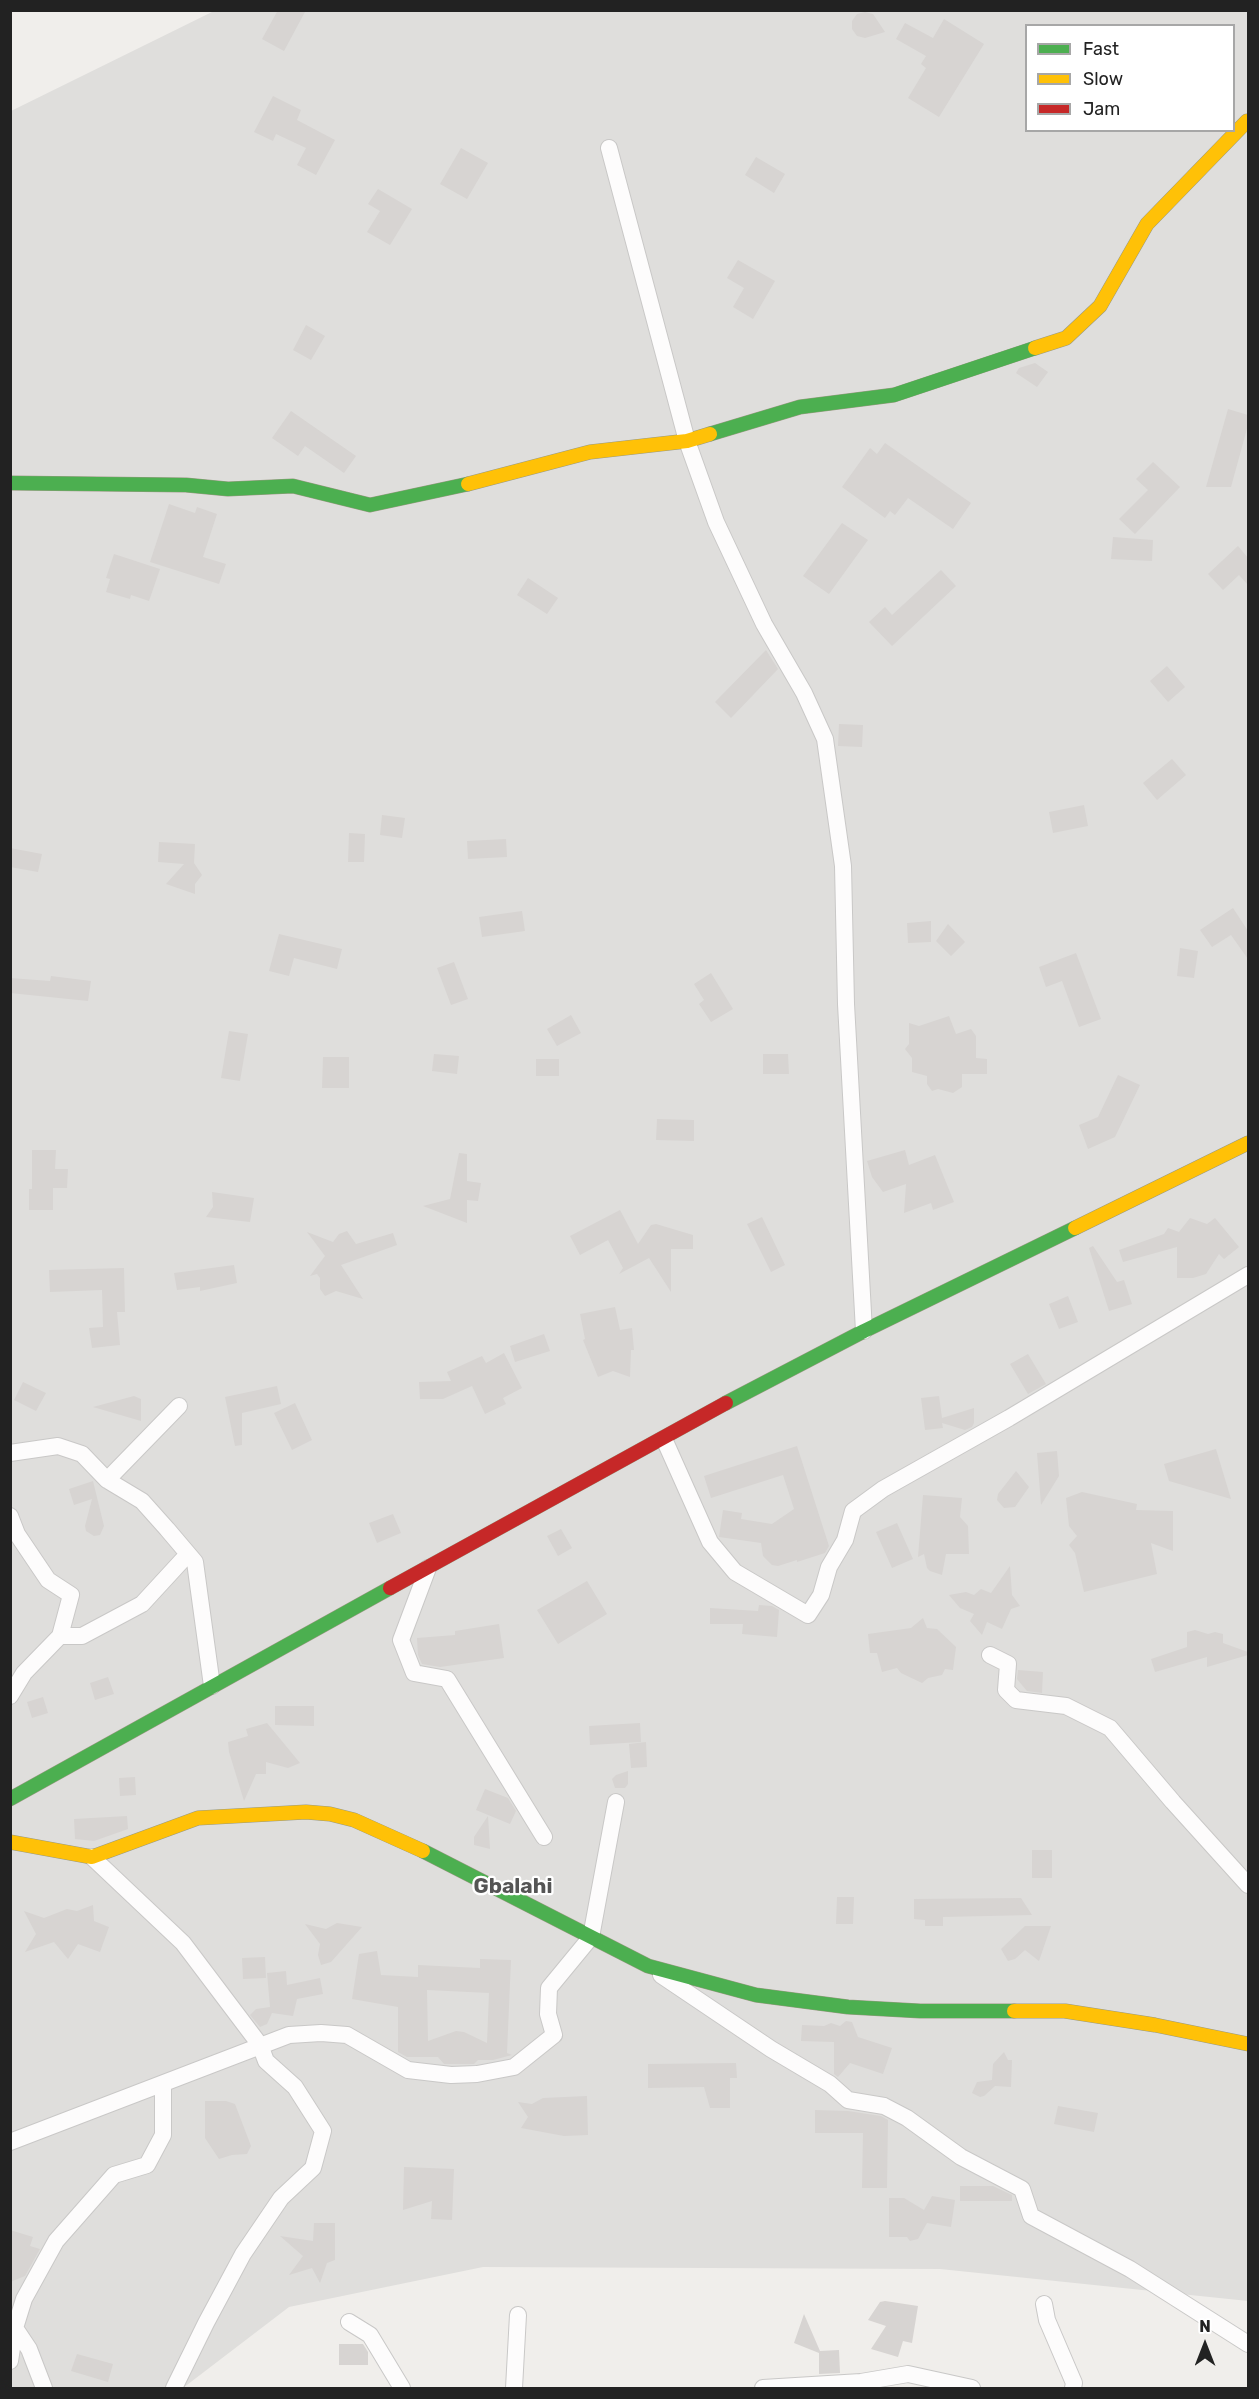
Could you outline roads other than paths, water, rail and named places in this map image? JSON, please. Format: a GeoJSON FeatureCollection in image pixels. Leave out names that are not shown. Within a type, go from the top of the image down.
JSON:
{"type":"FeatureCollection","features":[{"type":"Feature","properties":{"kind":"street"},"geometry":{"type":"LineString","coordinates":[[10,483],[186,485],[228,489],[293,486],[370,506],[480,481],[590,452],[687,441],[800,407],[894,395],[1066,338],[1100,306],[1147,224],[1247,121]]}},
{"type":"Feature","properties":{"kind":"street"},"geometry":{"type":"LineString","coordinates":[[609,148],[687,441],[716,522],[764,624],[804,693],[825,739],[843,866],[846,1004],[864,1331]]}},
{"type":"Feature","properties":{"kind":"street"},"geometry":{"type":"LineString","coordinates":[[10,1799],[691,1422],[864,1331],[1248,1143]]}},
{"type":"Feature","properties":{"kind":"street"},"geometry":{"type":"LineString","coordinates":[[664,1439],[711,1542],[735,1572],[808,1615],[821,1595],[829,1568],[846,1540],[853,1511],[883,1489],[1009,1419],[1248,1275]]}},
{"type":"Feature","properties":{"kind":"street"},"geometry":{"type":"LineString","coordinates":[[107,1480],[179,1406]]}},
{"type":"Feature","properties":{"kind":"street"},"geometry":{"type":"LineString","coordinates":[[10,1453],[58,1446],[82,1454],[107,1480],[142,1501],[195,1562],[212,1686]]}},
{"type":"Feature","properties":{"kind":"street"},"geometry":{"type":"LineString","coordinates":[[10,1516],[17,1534],[48,1580],[71,1594],[60,1636],[24,1673],[10,1696]]}},
{"type":"Feature","properties":{"kind":"street"},"geometry":{"type":"LineString","coordinates":[[60,1636],[82,1636],[142,1604],[188,1554]]}},
{"type":"Feature","properties":{"kind":"street"},"geometry":{"type":"LineString","coordinates":[[428,1568],[401,1640],[414,1673],[447,1679],[544,1837]]}},
{"type":"Feature","properties":{"kind":"street"},"geometry":{"type":"LineString","coordinates":[[990,1655],[1008,1664],[1006,1690],[1016,1700],[1066,1706],[1110,1728],[1248,1885]]}},
{"type":"Feature","properties":{"kind":"street"},"geometry":{"type":"LineString","coordinates":[[10,2142],[164,2084],[260,2044],[289,2035],[321,2032],[347,2035],[408,2070],[451,2075],[477,2074],[514,2067],[554,2035],[548,2014],[549,1988],[591,1937],[616,1802]]}},
{"type":"Feature","properties":{"kind":"street"},"geometry":{"type":"LineString","coordinates":[[10,1842],[92,1857],[198,1818],[306,1812],[330,1814],[354,1820],[441,1859],[555,1920],[648,1966],[771,2049],[830,2084],[848,2100],[884,2106],[907,2118],[961,2157],[1022,2189],[1031,2216],[1130,2269],[1248,2344]]}},
{"type":"Feature","properties":{"kind":"street"},"geometry":{"type":"LineString","coordinates":[[92,1857],[183,1943],[260,2044],[266,2061],[295,2087],[323,2131],[313,2168],[281,2198],[243,2254],[174,2388]]}},
{"type":"Feature","properties":{"kind":"street"},"geometry":{"type":"LineString","coordinates":[[648,1966],[756,1995],[849,2007],[920,2012],[1065,2011],[1155,2025],[1248,2044]]}},
{"type":"Feature","properties":{"kind":"street"},"geometry":{"type":"LineString","coordinates":[[10,2361],[15,2328],[24,2300],[56,2241],[114,2175],[147,2165],[163,2135],[164,2084]]}},
{"type":"Feature","properties":{"kind":"street"},"geometry":{"type":"LineString","coordinates":[[1044,2304],[1047,2320],[1074,2383],[1073,2388]]}},
{"type":"Feature","properties":{"kind":"street"},"geometry":{"type":"LineString","coordinates":[[514,2388],[518,2315]]}},
{"type":"Feature","properties":{"kind":"street"},"geometry":{"type":"LineString","coordinates":[[349,2322],[370,2335],[402,2388]]}},
{"type":"Feature","properties":{"kind":"street"},"geometry":{"type":"LineString","coordinates":[[15,2328],[29,2349],[44,2388]]}},
{"type":"Feature","properties":{"kind":"street"},"geometry":{"type":"LineString","coordinates":[[763,2388],[912,2381],[972,2388]]}},
{"type":"Feature","properties":{"kind":"district","name":"Gbalahi"},"geometry":{"type":"Point","coordinates":[513,1887]}}]}
